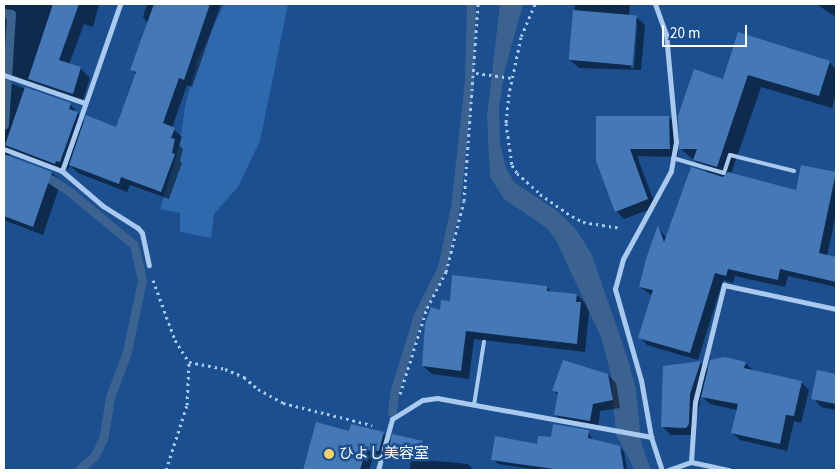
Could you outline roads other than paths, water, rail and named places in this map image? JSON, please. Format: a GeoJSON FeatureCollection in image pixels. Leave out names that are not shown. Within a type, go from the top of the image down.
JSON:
{"type":"FeatureCollection","features":[{"type":"Feature","properties":{"kind":"street"},"geometry":{"type":"LineString","coordinates":[[62,171],[120,4]]}},
{"type":"Feature","properties":{"kind":"street"},"geometry":{"type":"LineString","coordinates":[[654,4],[666,34],[676,142],[671,171],[623,259],[615,290],[641,380],[651,437],[662,470]]}},
{"type":"Feature","properties":{"kind":"street"},"geometry":{"type":"LineString","coordinates":[[4,75],[85,103]]}},
{"type":"Feature","properties":{"kind":"street"},"geometry":{"type":"LineString","coordinates":[[4,149],[62,171],[103,206],[138,228],[142,233],[149,265]]}},
{"type":"Feature","properties":{"kind":"street"},"geometry":{"type":"LineString","coordinates":[[691,462],[695,402],[724,285],[836,309]]}},
{"type":"Feature","properties":{"kind":"street"},"geometry":{"type":"LineString","coordinates":[[378,470],[388,428],[399,414],[423,400],[437,398],[651,437]]}},
{"type":"Feature","properties":{"kind":"street"},"geometry":{"type":"LineString","coordinates":[[668,470],[691,462],[729,470]]}},
{"type":"Feature","properties":{"kind":"lane"},"geometry":{"type":"LineString","coordinates":[[673,158],[724,173],[730,155],[794,171]]}},
{"type":"Feature","properties":{"kind":"lane"},"geometry":{"type":"LineString","coordinates":[[474,405],[484,342]]}},
{"type":"Feature","properties":{"kind":"waterway"},"geometry":{"type":"LineString","coordinates":[[392,412],[394,393],[418,315],[442,267],[455,207],[469,80],[471,4]]}},
{"type":"Feature","properties":{"kind":"waterway"},"geometry":{"type":"LineString","coordinates":[[4,13],[11,14],[4,125]]}},
{"type":"Feature","properties":{"kind":"waterway"},"geometry":{"type":"LineString","coordinates":[[41,173],[70,192],[134,245],[142,280],[127,352],[110,397],[104,436],[95,455],[79,470]]}},
{"type":"Feature","properties":{"kind":"place","name":"ひよし美容室"},"geometry":{"type":"Point","coordinates":[329,454]}}]}
